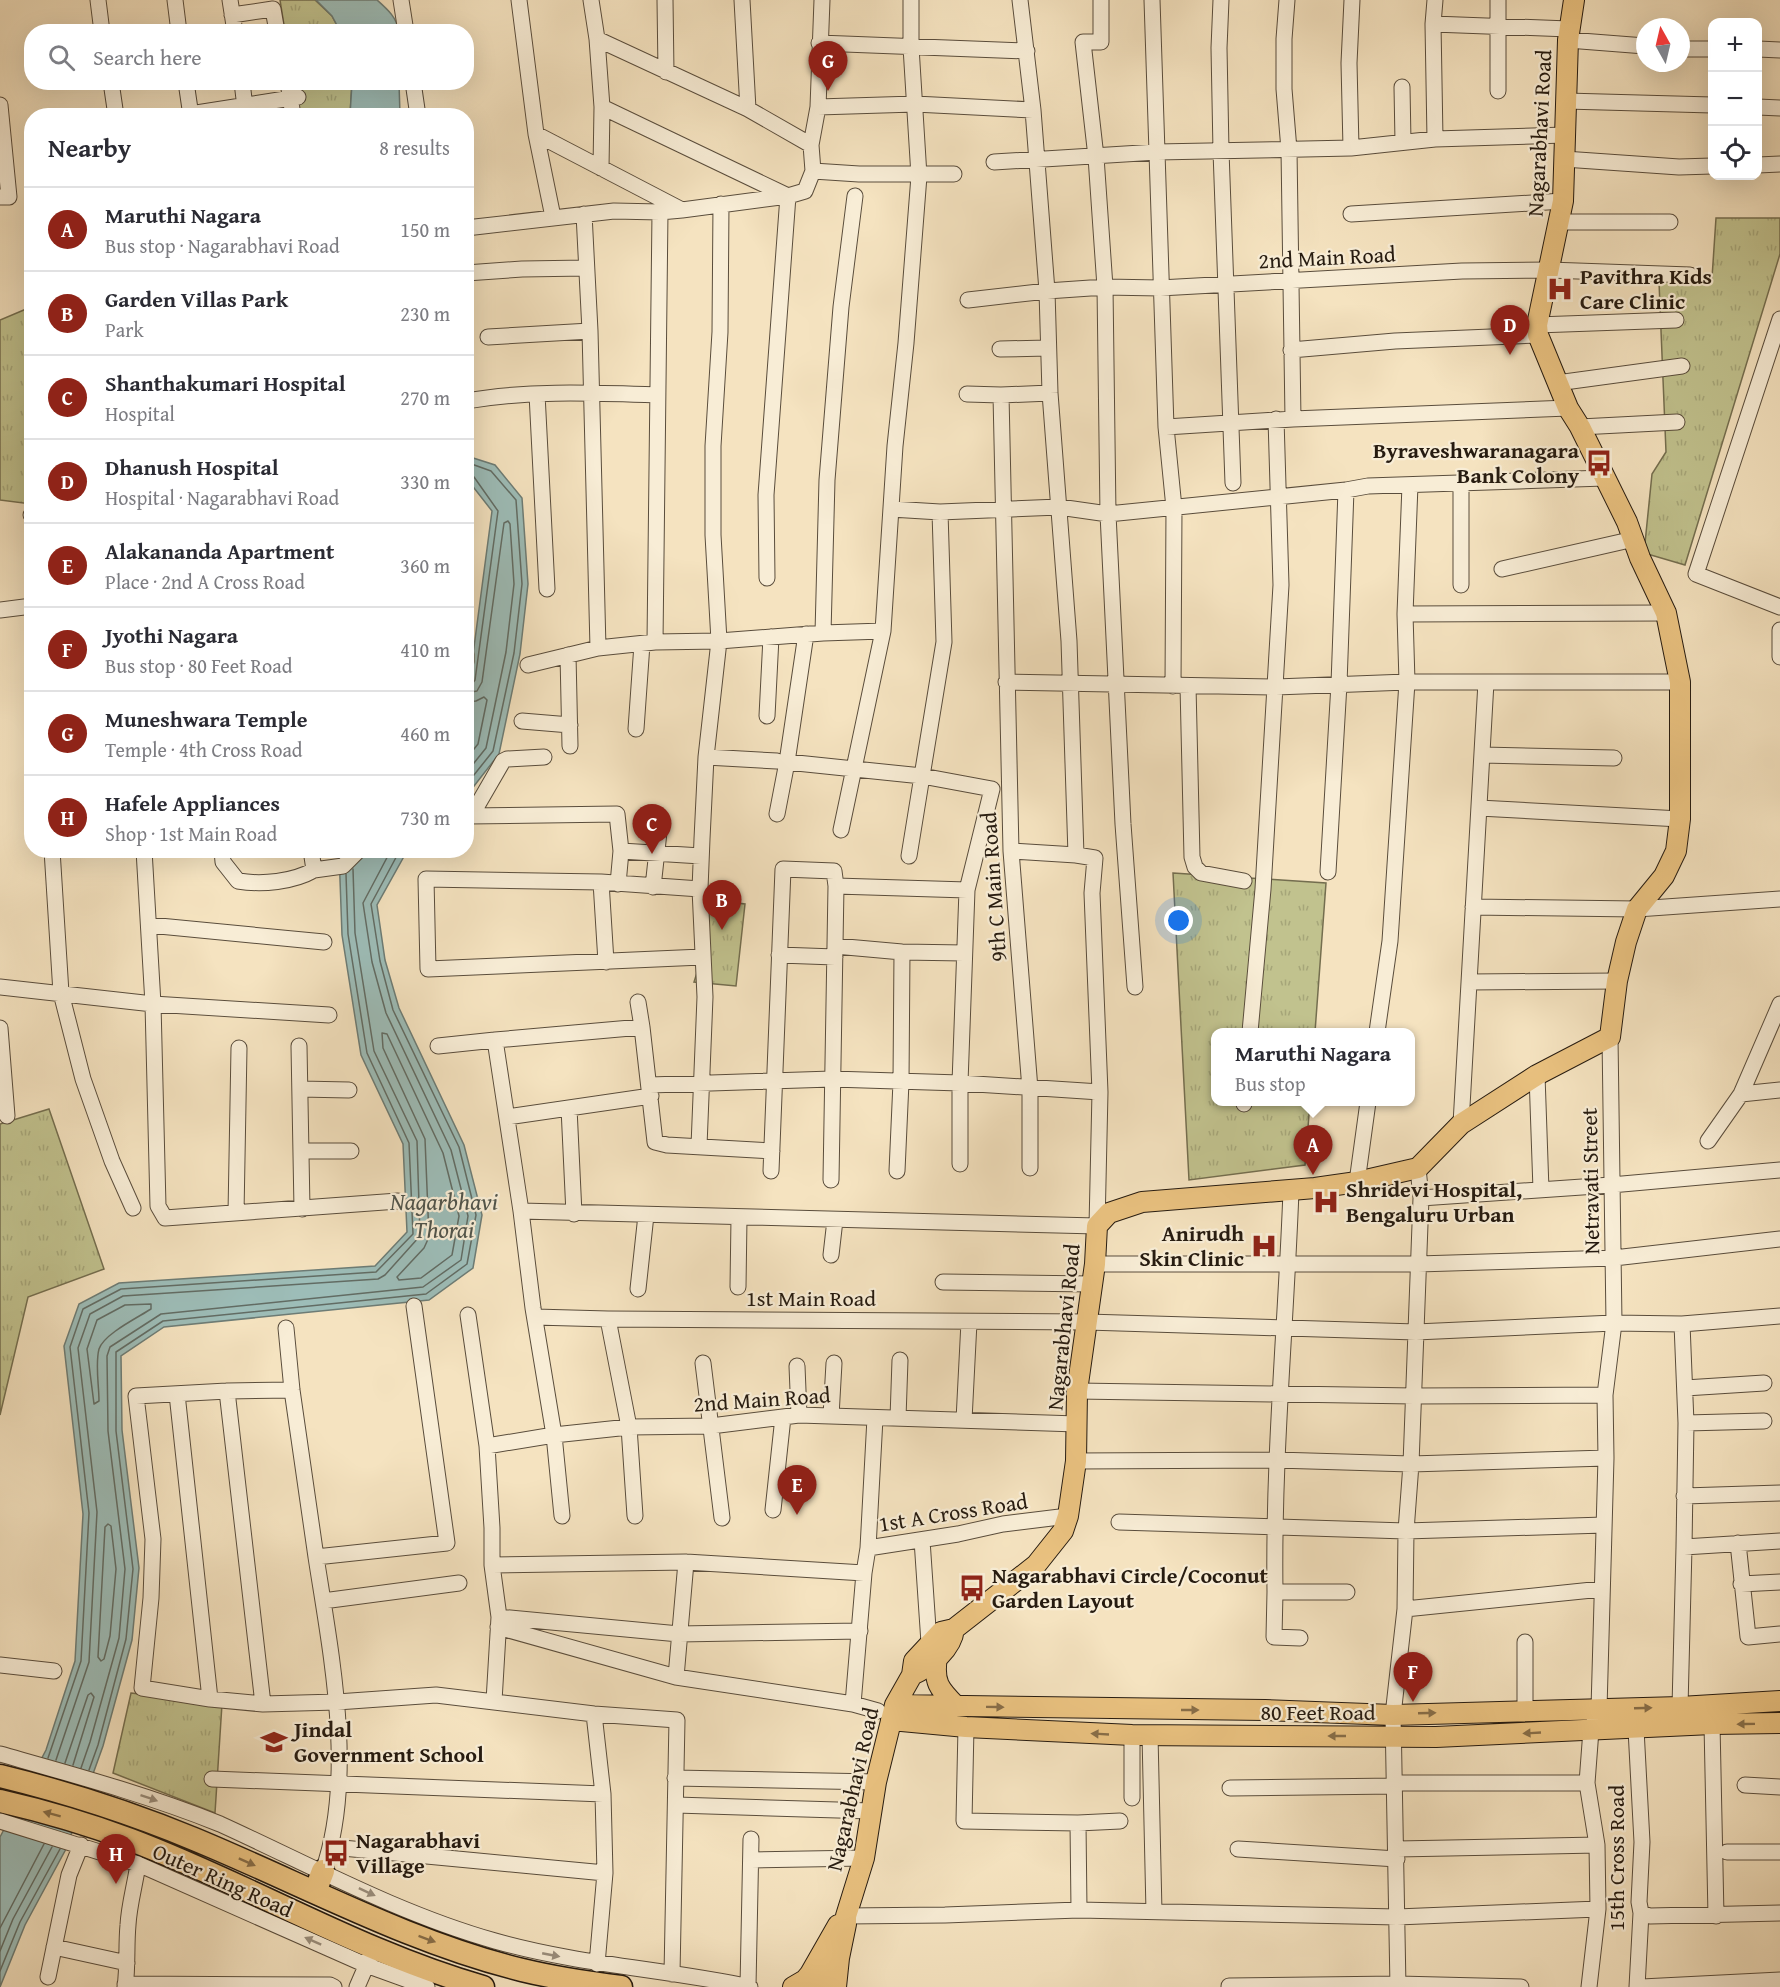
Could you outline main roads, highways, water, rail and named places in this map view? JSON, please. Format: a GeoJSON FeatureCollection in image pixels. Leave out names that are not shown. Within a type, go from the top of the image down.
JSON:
{"type":"FeatureCollection","features":[{"type":"Feature","properties":{"kind":"highway","name":"Outer Ring Road"},"geometry":{"type":"LineString","coordinates":[[0,1776],[31,1773],[102,1805],[193,1839],[399,1929],[488,1961],[560,1978],[621,1987]]}},
{"type":"Feature","properties":{"kind":"highway","name":"Outer Ring Road"},"geometry":{"type":"LineString","coordinates":[[2,1811],[95,1827],[184,1862],[370,1957],[420,1966],[483,1987]]}},
{"type":"Feature","properties":{"kind":"highway"},"geometry":{"type":"LineString","coordinates":[[315,1892],[323,1871]]}},
{"type":"Feature","properties":{"kind":"main road","name":"Nagarabhavi Road"},"geometry":{"type":"LineString","coordinates":[[846,1916],[864,1858],[888,1712],[912,1675],[914,1660],[933,1650],[941,1632],[954,1629],[1036,1564],[1057,1540],[1068,1516],[1076,1461],[1077,1391],[1095,1264],[1097,1226],[1109,1213],[1142,1202],[1291,1191],[1357,1182],[1418,1168],[1461,1124],[1537,1075],[1610,1037],[1617,981],[1637,909],[1664,876],[1676,851],[1680,819],[1680,682],[1666,613],[1627,522],[1580,427],[1568,408],[1538,330],[1563,201],[1568,35],[1574,0]]}},
{"type":"Feature","properties":{"kind":"main road"},"geometry":{"type":"LineString","coordinates":[[933,1650],[936,1682],[956,1706]]}},
{"type":"Feature","properties":{"kind":"main road","name":"80 Feet Road"},"geometry":{"type":"LineString","coordinates":[[888,1712],[956,1706],[1394,1714],[1680,1707],[1780,1701]]}},
{"type":"Feature","properties":{"kind":"main road","name":"80 Feet Road"},"geometry":{"type":"LineString","coordinates":[[888,1712],[966,1726],[1141,1735],[1436,1737],[1780,1723]]}},
{"type":"Feature","properties":{"kind":"main road"},"geometry":{"type":"LineString","coordinates":[[793,1987],[810,1974],[827,1948],[839,1923],[846,1916]]}},
{"type":"Feature","properties":{"kind":"main road"},"geometry":{"type":"LineString","coordinates":[[836,1987],[846,1916]]}},
{"type":"Feature","properties":{"kind":"main road"},"geometry":{"type":"LineString","coordinates":[[822,1987],[827,1948]]}},
{"type":"Feature","properties":{"kind":"water"},"geometry":{"type":"Polygon","coordinates":[[[316,0],[377,0],[388,10],[396,24],[336,24],[332,16],[316,0]]]}},
{"type":"Feature","properties":{"kind":"water"},"geometry":{"type":"Polygon","coordinates":[[[352,90],[399,90],[400,108],[350,108],[352,90]]]}},
{"type":"Feature","properties":{"kind":"water"},"geometry":{"type":"Polygon","coordinates":[[[474,458],[495,465],[522,498],[528,584],[520,654],[499,754],[474,786],[474,647],[492,511],[474,488],[474,458]]]}},
{"type":"Feature","properties":{"kind":"water","name":"Nagarbhavi Thorai"},"geometry":{"type":"Polygon","coordinates":[[[339,858],[403,858],[377,905],[385,960],[399,1008],[464,1145],[482,1215],[473,1268],[429,1300],[164,1327],[121,1356],[122,1430],[139,1568],[132,1640],[103,1746],[66,1849],[25,1925],[0,1987],[0,1837],[46,1750],[75,1661],[83,1514],[64,1346],[79,1304],[119,1283],[375,1266],[407,1232],[403,1144],[361,1055],[342,935],[339,858]]]}},
{"type":"Feature","properties":{"kind":"place","name":"Muneshwara Temple"},"geometry":{"type":"Point","coordinates":[828,91]}},
{"type":"Feature","properties":{"kind":"place","name":"Pavithra Kids Care Clinic"},"geometry":{"type":"Point","coordinates":[1560,289]}},
{"type":"Feature","properties":{"kind":"place","name":"Dhanush Hospital"},"geometry":{"type":"Point","coordinates":[1510,355]}},
{"type":"Feature","properties":{"kind":"place","name":"Byraveshwaranagara Bank Colony"},"geometry":{"type":"Point","coordinates":[1599,463]}},
{"type":"Feature","properties":{"kind":"place","name":"Shanthakumari Hospital"},"geometry":{"type":"Point","coordinates":[652,854]}},
{"type":"Feature","properties":{"kind":"place","name":"Garden Villas Park"},"geometry":{"type":"Point","coordinates":[722,930]}},
{"type":"Feature","properties":{"kind":"place","name":"Maruthi Nagara"},"geometry":{"type":"Point","coordinates":[1313,1175]}},
{"type":"Feature","properties":{"kind":"place","name":"Shridevi Hospital, Bengaluru Urban"},"geometry":{"type":"Point","coordinates":[1326,1202]}},
{"type":"Feature","properties":{"kind":"place","name":"Anirudh Skin Clinic"},"geometry":{"type":"Point","coordinates":[1264,1246]}},
{"type":"Feature","properties":{"kind":"place","name":"Alakananda Apartment"},"geometry":{"type":"Point","coordinates":[797,1515]}},
{"type":"Feature","properties":{"kind":"place","name":"Nagarabhavi Circle/Coconut Garden Layout"},"geometry":{"type":"Point","coordinates":[972,1588]}},
{"type":"Feature","properties":{"kind":"place","name":"Jyothi Nagara"},"geometry":{"type":"Point","coordinates":[1413,1702]}},
{"type":"Feature","properties":{"kind":"place","name":"Jindal Government School"},"geometry":{"type":"Point","coordinates":[274,1742]}},
{"type":"Feature","properties":{"kind":"place","name":"Nagarabhavi Village"},"geometry":{"type":"Point","coordinates":[336,1853]}},
{"type":"Feature","properties":{"kind":"place","name":"Hafele Appliances"},"geometry":{"type":"Point","coordinates":[116,1884]}}]}
